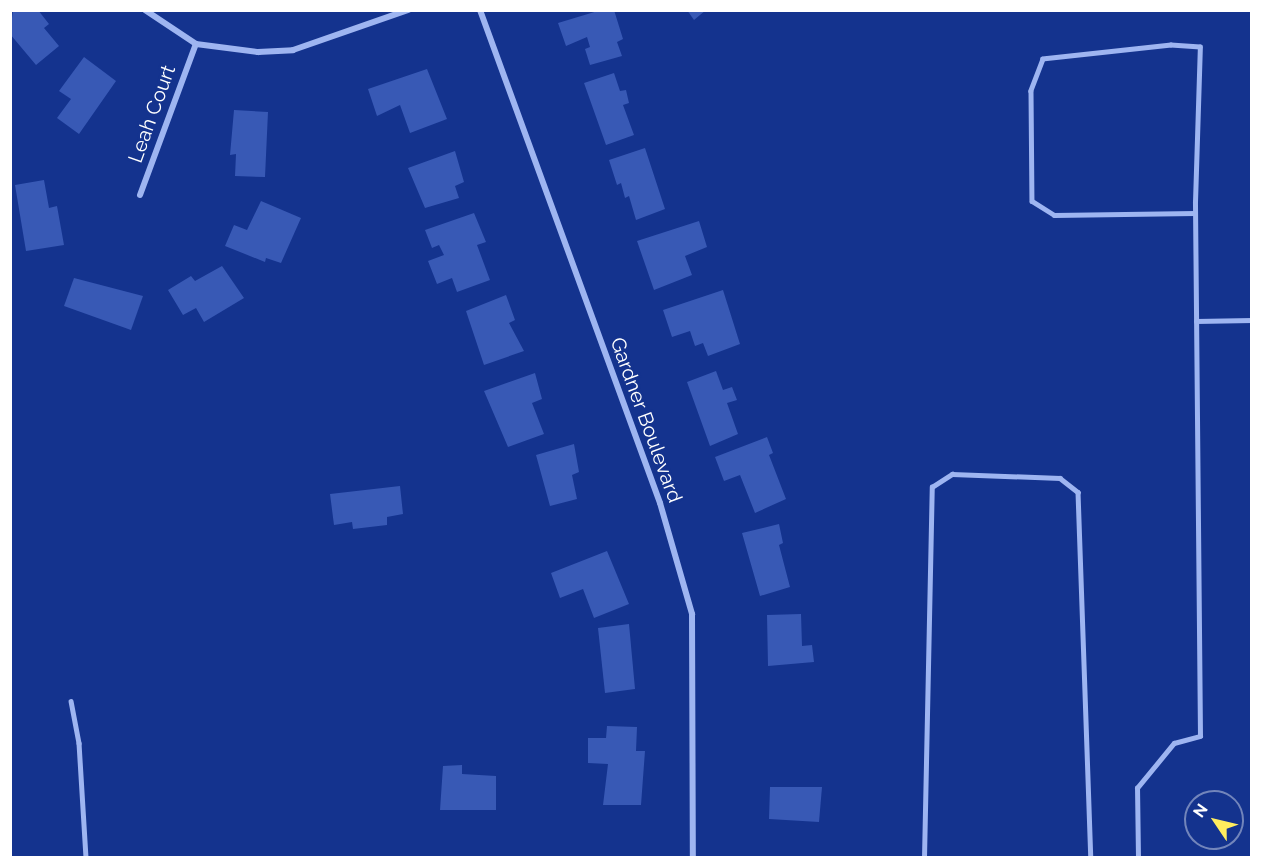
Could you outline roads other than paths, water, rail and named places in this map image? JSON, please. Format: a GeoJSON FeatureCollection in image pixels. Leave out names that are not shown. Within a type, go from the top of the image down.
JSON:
{"type":"FeatureCollection","features":[{"type":"Feature","properties":{"kind":"street"},"geometry":{"type":"LineString","coordinates":[[145,10],[195,44],[258,52],[293,50],[408,10]]}},
{"type":"Feature","properties":{"kind":"street","name":"Gardner Boulevard"},"geometry":{"type":"LineString","coordinates":[[480,10],[660,503],[692,614],[693,858]]}},
{"type":"Feature","properties":{"kind":"street","name":"Leah Court"},"geometry":{"type":"LineString","coordinates":[[140,195],[195,44]]}},
{"type":"Feature","properties":{"kind":"lane"},"geometry":{"type":"LineString","coordinates":[[1138,858],[1137,788],[1174,743],[1200,736],[1196,213],[1200,47],[1171,45],[1043,59],[1031,90],[1032,201],[1054,215],[1196,213]]}},
{"type":"Feature","properties":{"kind":"lane"},"geometry":{"type":"LineString","coordinates":[[1196,321],[1251,320]]}},
{"type":"Feature","properties":{"kind":"lane"},"geometry":{"type":"LineString","coordinates":[[924,858],[932,487],[952,474],[1060,478],[1078,492],[1091,858]]}},
{"type":"Feature","properties":{"kind":"lane"},"geometry":{"type":"LineString","coordinates":[[71,701],[79,743],[86,858]]}}]}
